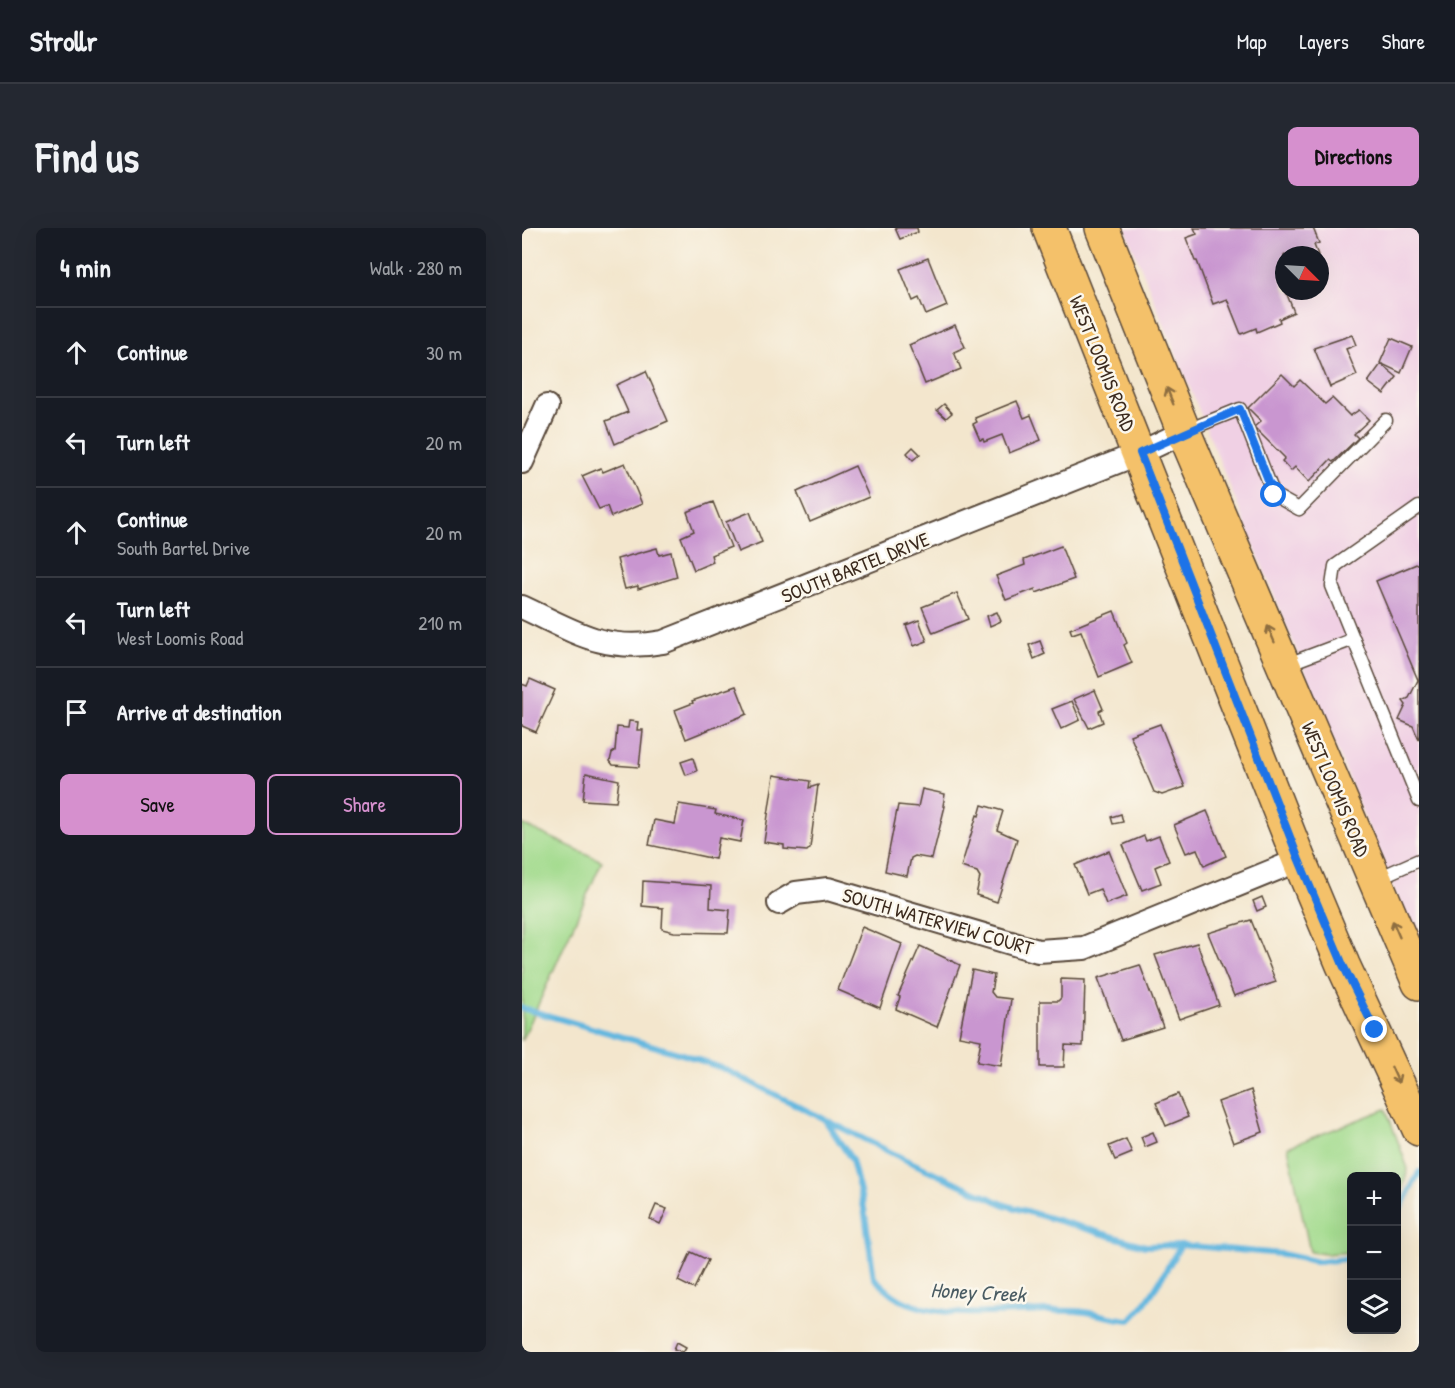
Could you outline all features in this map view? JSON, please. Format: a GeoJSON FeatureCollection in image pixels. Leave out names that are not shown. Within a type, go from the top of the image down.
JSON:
{"type":"FeatureCollection","features":[{"type":"Feature","properties":{"kind":"main road","name":"WEST LOOMIS ROAD"},"geometry":{"type":"LineString","coordinates":[[1049,228],[1140,453],[1299,860],[1343,965],[1419,1129]]}},
{"type":"Feature","properties":{"kind":"main road","name":"WEST LOOMIS ROAD"},"geometry":{"type":"LineString","coordinates":[[1102,228],[1184,432],[1419,983]]}},
{"type":"Feature","properties":{"kind":"street"},"geometry":{"type":"LineString","coordinates":[[522,462],[547,406]]}},
{"type":"Feature","properties":{"kind":"street","name":"SOUTH BARTEL DRIVE"},"geometry":{"type":"LineString","coordinates":[[522,607],[598,642],[639,646],[663,642],[1140,453],[1184,432]]}},
{"type":"Feature","properties":{"kind":"street","name":"SOUTH WATERVIEW COURT"},"geometry":{"type":"LineString","coordinates":[[779,903],[796,893],[828,889],[1038,951],[1084,948],[1299,860]]}},
{"type":"Feature","properties":{"kind":"lane"},"geometry":{"type":"LineString","coordinates":[[1184,432],[1240,409],[1274,495],[1299,509],[1386,420]]}},
{"type":"Feature","properties":{"kind":"lane"},"geometry":{"type":"LineString","coordinates":[[1419,507],[1335,566],[1332,586],[1419,801]]}},
{"type":"Feature","properties":{"kind":"lane"},"geometry":{"type":"LineString","coordinates":[[1284,665],[1354,639]]}},
{"type":"Feature","properties":{"kind":"lane"},"geometry":{"type":"LineString","coordinates":[[1375,880],[1419,860]]}},
{"type":"Feature","properties":{"kind":"shaded area"},"geometry":{"type":"Polygon","coordinates":[[[1125,228],[1419,228],[1419,946],[1400,905],[1125,228]]]}},
{"type":"Feature","properties":{"kind":"green space"},"geometry":{"type":"Polygon","coordinates":[[[522,824],[602,861],[522,1041],[522,824]]]}},
{"type":"Feature","properties":{"kind":"green space"},"geometry":{"type":"Polygon","coordinates":[[[1386,1109],[1408,1169],[1401,1192],[1401,1172],[1347,1172],[1347,1252],[1325,1254],[1310,1252],[1288,1147],[1386,1109]]]}},
{"type":"Feature","properties":{"kind":"building"},"geometry":{"type":"Polygon","coordinates":[[[895,228],[917,228],[918,232],[900,239],[895,228]]]}},
{"type":"Feature","properties":{"kind":"building"},"geometry":{"type":"Polygon","coordinates":[[[1194,228],[1313,228],[1319,243],[1314,246],[1275,246],[1275,300],[1289,300],[1294,312],[1279,319],[1280,322],[1257,332],[1256,328],[1241,334],[1227,299],[1213,304],[1186,238],[1197,234],[1194,228]]]}},
{"type":"Feature","properties":{"kind":"building"},"geometry":{"type":"Polygon","coordinates":[[[928,258],[947,306],[926,315],[919,298],[913,301],[900,269],[928,258]]]}},
{"type":"Feature","properties":{"kind":"building"},"geometry":{"type":"Polygon","coordinates":[[[955,325],[965,347],[954,352],[961,369],[925,384],[909,345],[955,325]]]}},
{"type":"Feature","properties":{"kind":"building"},"geometry":{"type":"Polygon","coordinates":[[[1352,335],[1356,345],[1346,349],[1357,375],[1330,387],[1314,348],[1352,335]]]}},
{"type":"Feature","properties":{"kind":"building"},"geometry":{"type":"Polygon","coordinates":[[[1391,338],[1412,347],[1401,373],[1380,363],[1391,338]]]}},
{"type":"Feature","properties":{"kind":"building"},"geometry":{"type":"Polygon","coordinates":[[[1381,364],[1397,377],[1384,394],[1368,382],[1381,364]]]}},
{"type":"Feature","properties":{"kind":"building"},"geometry":{"type":"Polygon","coordinates":[[[646,371],[668,421],[615,444],[606,421],[628,412],[616,385],[646,371]]]}},
{"type":"Feature","properties":{"kind":"building"},"geometry":{"type":"Polygon","coordinates":[[[1282,374],[1294,386],[1300,380],[1325,404],[1332,398],[1350,416],[1359,410],[1369,420],[1354,434],[1358,438],[1333,462],[1330,460],[1309,482],[1295,467],[1291,471],[1282,461],[1285,458],[1254,427],[1261,421],[1248,408],[1282,374]]]}},
{"type":"Feature","properties":{"kind":"building"},"geometry":{"type":"Polygon","coordinates":[[[1017,401],[1024,418],[1031,415],[1041,440],[1009,453],[1002,435],[984,442],[983,439],[980,440],[973,424],[977,422],[975,418],[1017,401]]]}},
{"type":"Feature","properties":{"kind":"building"},"geometry":{"type":"Polygon","coordinates":[[[944,404],[952,413],[946,418],[937,410],[944,404]]]}},
{"type":"Feature","properties":{"kind":"building"},"geometry":{"type":"Polygon","coordinates":[[[913,447],[920,454],[913,460],[907,453],[913,447]]]}},
{"type":"Feature","properties":{"kind":"building"},"geometry":{"type":"Polygon","coordinates":[[[625,463],[642,504],[611,517],[607,506],[599,509],[582,476],[601,468],[603,472],[625,463]]]}},
{"type":"Feature","properties":{"kind":"building"},"geometry":{"type":"Polygon","coordinates":[[[855,466],[869,497],[810,522],[797,492],[855,466]]]}},
{"type":"Feature","properties":{"kind":"building"},"geometry":{"type":"Polygon","coordinates":[[[713,502],[731,547],[711,555],[713,562],[694,570],[681,537],[694,531],[687,512],[713,502]]]}},
{"type":"Feature","properties":{"kind":"building"},"geometry":{"type":"Polygon","coordinates":[[[750,512],[762,542],[738,552],[726,522],[750,512]]]}},
{"type":"Feature","properties":{"kind":"building"},"geometry":{"type":"Polygon","coordinates":[[[1061,546],[1074,579],[1036,593],[1035,589],[1006,600],[996,576],[1025,565],[1024,560],[1061,546]]]}},
{"type":"Feature","properties":{"kind":"building"},"geometry":{"type":"Polygon","coordinates":[[[657,548],[659,555],[671,552],[677,577],[638,589],[638,586],[625,589],[617,559],[657,548]]]}},
{"type":"Feature","properties":{"kind":"building"},"geometry":{"type":"Polygon","coordinates":[[[1419,563],[1419,740],[1413,726],[1399,720],[1406,705],[1403,701],[1409,698],[1418,680],[1376,581],[1419,563]]]}},
{"type":"Feature","properties":{"kind":"building"},"geometry":{"type":"Polygon","coordinates":[[[957,593],[968,619],[933,633],[922,607],[957,593]]]}},
{"type":"Feature","properties":{"kind":"building"},"geometry":{"type":"Polygon","coordinates":[[[1114,611],[1127,643],[1124,645],[1132,663],[1099,677],[1081,631],[1072,634],[1070,629],[1114,611]]]}},
{"type":"Feature","properties":{"kind":"building"},"geometry":{"type":"Polygon","coordinates":[[[997,612],[1001,621],[990,626],[987,616],[997,612]]]}},
{"type":"Feature","properties":{"kind":"building"},"geometry":{"type":"Polygon","coordinates":[[[919,620],[927,641],[914,646],[906,625],[919,620]]]}},
{"type":"Feature","properties":{"kind":"building"},"geometry":{"type":"Polygon","coordinates":[[[1040,641],[1045,654],[1034,659],[1029,645],[1040,641]]]}},
{"type":"Feature","properties":{"kind":"building"},"geometry":{"type":"Polygon","coordinates":[[[530,679],[555,690],[536,732],[522,726],[522,684],[527,686],[530,679]]]}},
{"type":"Feature","properties":{"kind":"building"},"geometry":{"type":"Polygon","coordinates":[[[736,686],[747,714],[686,739],[675,710],[693,703],[692,701],[736,686]]]}},
{"type":"Feature","properties":{"kind":"building"},"geometry":{"type":"Polygon","coordinates":[[[1095,690],[1103,709],[1099,711],[1103,722],[1089,728],[1074,699],[1095,690]]]}},
{"type":"Feature","properties":{"kind":"building"},"geometry":{"type":"Polygon","coordinates":[[[1072,701],[1080,720],[1061,729],[1052,709],[1072,701]]]}},
{"type":"Feature","properties":{"kind":"building"},"geometry":{"type":"Polygon","coordinates":[[[629,721],[638,722],[637,730],[643,730],[639,767],[613,765],[610,761],[615,751],[617,727],[628,728],[629,721]]]}},
{"type":"Feature","properties":{"kind":"building"},"geometry":{"type":"Polygon","coordinates":[[[1160,724],[1185,787],[1162,795],[1154,792],[1130,735],[1160,724]]]}},
{"type":"Feature","properties":{"kind":"building"},"geometry":{"type":"Polygon","coordinates":[[[693,758],[697,771],[686,775],[681,762],[693,758]]]}},
{"type":"Feature","properties":{"kind":"building"},"geometry":{"type":"Polygon","coordinates":[[[586,773],[619,780],[616,802],[583,800],[586,773]]]}},
{"type":"Feature","properties":{"kind":"building"},"geometry":{"type":"Polygon","coordinates":[[[774,775],[810,781],[809,788],[818,785],[810,848],[807,851],[784,849],[784,845],[764,842],[774,775]]]}},
{"type":"Feature","properties":{"kind":"building"},"geometry":{"type":"Polygon","coordinates":[[[922,789],[945,794],[943,806],[945,806],[932,859],[915,856],[911,858],[907,876],[885,871],[898,805],[918,807],[922,789]]]}},
{"type":"Feature","properties":{"kind":"building"},"geometry":{"type":"Polygon","coordinates":[[[679,804],[716,810],[715,814],[744,820],[740,842],[719,838],[715,859],[649,845],[654,820],[675,824],[679,804]]]}},
{"type":"Feature","properties":{"kind":"building"},"geometry":{"type":"Polygon","coordinates":[[[982,805],[1003,811],[997,830],[1017,839],[997,902],[976,895],[980,877],[977,872],[961,867],[982,805]]]}},
{"type":"Feature","properties":{"kind":"building"},"geometry":{"type":"Polygon","coordinates":[[[1207,811],[1226,856],[1204,866],[1197,849],[1186,853],[1174,825],[1207,811]]]}},
{"type":"Feature","properties":{"kind":"building"},"geometry":{"type":"Polygon","coordinates":[[[1121,814],[1123,822],[1113,824],[1111,817],[1121,814]]]}},
{"type":"Feature","properties":{"kind":"building"},"geometry":{"type":"Polygon","coordinates":[[[1144,836],[1146,841],[1159,836],[1169,861],[1155,867],[1161,883],[1142,890],[1123,845],[1144,836]]]}},
{"type":"Feature","properties":{"kind":"building"},"geometry":{"type":"Polygon","coordinates":[[[1109,851],[1127,896],[1106,904],[1100,889],[1087,894],[1075,865],[1109,851]]]}},
{"type":"Feature","properties":{"kind":"building"},"geometry":{"type":"Polygon","coordinates":[[[643,881],[711,886],[710,908],[730,910],[728,933],[674,932],[662,929],[663,908],[642,906],[643,881]]]}},
{"type":"Feature","properties":{"kind":"building"},"geometry":{"type":"Polygon","coordinates":[[[1262,897],[1266,907],[1257,911],[1253,901],[1262,897]]]}},
{"type":"Feature","properties":{"kind":"building"},"geometry":{"type":"Polygon","coordinates":[[[1251,920],[1276,982],[1234,996],[1208,933],[1251,920]]]}},
{"type":"Feature","properties":{"kind":"building"},"geometry":{"type":"Polygon","coordinates":[[[862,927],[902,944],[880,1008],[838,990],[862,927]]]}},
{"type":"Feature","properties":{"kind":"building"},"geometry":{"type":"Polygon","coordinates":[[[1197,943],[1219,1005],[1179,1019],[1155,955],[1197,943]]]}},
{"type":"Feature","properties":{"kind":"building"},"geometry":{"type":"Polygon","coordinates":[[[920,946],[960,965],[937,1027],[896,1009],[900,997],[898,996],[920,946]]]}},
{"type":"Feature","properties":{"kind":"building"},"geometry":{"type":"Polygon","coordinates":[[[1140,965],[1163,1027],[1121,1040],[1098,978],[1140,965]]]}},
{"type":"Feature","properties":{"kind":"building"},"geometry":{"type":"Polygon","coordinates":[[[972,970],[994,975],[991,992],[995,997],[1011,999],[1001,1066],[977,1062],[981,1040],[959,1036],[972,970]]]}},
{"type":"Feature","properties":{"kind":"building"},"geometry":{"type":"Polygon","coordinates":[[[1061,979],[1085,980],[1083,1046],[1065,1045],[1064,1067],[1040,1067],[1040,1001],[1058,1001],[1061,998],[1061,979]]]}},
{"type":"Feature","properties":{"kind":"building"},"geometry":{"type":"Polygon","coordinates":[[[1251,1090],[1263,1132],[1233,1143],[1218,1102],[1251,1090]]]}},
{"type":"Feature","properties":{"kind":"building"},"geometry":{"type":"Polygon","coordinates":[[[1178,1094],[1188,1117],[1166,1126],[1156,1103],[1178,1094]]]}},
{"type":"Feature","properties":{"kind":"building"},"geometry":{"type":"Polygon","coordinates":[[[1153,1132],[1157,1142],[1145,1147],[1141,1137],[1153,1132]]]}},
{"type":"Feature","properties":{"kind":"building"},"geometry":{"type":"Polygon","coordinates":[[[1126,1139],[1132,1153],[1115,1160],[1109,1146],[1126,1139]]]}},
{"type":"Feature","properties":{"kind":"building"},"geometry":{"type":"Polygon","coordinates":[[[656,1205],[667,1209],[660,1224],[650,1219],[656,1205]]]}},
{"type":"Feature","properties":{"kind":"building"},"geometry":{"type":"Polygon","coordinates":[[[691,1252],[708,1260],[694,1289],[678,1281],[691,1252]]]}},
{"type":"Feature","properties":{"kind":"building"},"geometry":{"type":"Polygon","coordinates":[[[677,1342],[686,1347],[683,1352],[674,1349],[677,1342]]]}},
{"type":"Feature","properties":{"kind":"waterway","name":"Honey Creek"},"geometry":{"type":"LineString","coordinates":[[522,1008],[685,1055],[724,1069],[904,1159],[1005,1205],[1145,1246],[1181,1245],[1282,1254],[1319,1262],[1347,1259]]}},
{"type":"Feature","properties":{"kind":"waterway","name":"Honey Creek"},"geometry":{"type":"LineString","coordinates":[[825,1120],[852,1160],[864,1208],[874,1278],[892,1294],[913,1305],[958,1313],[1076,1311],[1130,1320],[1151,1295],[1181,1245]]}},
{"type":"Feature","properties":{"kind":"waterway","name":"Honey Creek"},"geometry":{"type":"LineString","coordinates":[[1401,1207],[1419,1172]]}},
{"type":"Feature","properties":{"kind":"route"},"geometry":{"type":"LineString","coordinates":[[1274,495],[1240,409],[1140,453],[1299,860],[1343,965],[1375,1030]]}}]}
